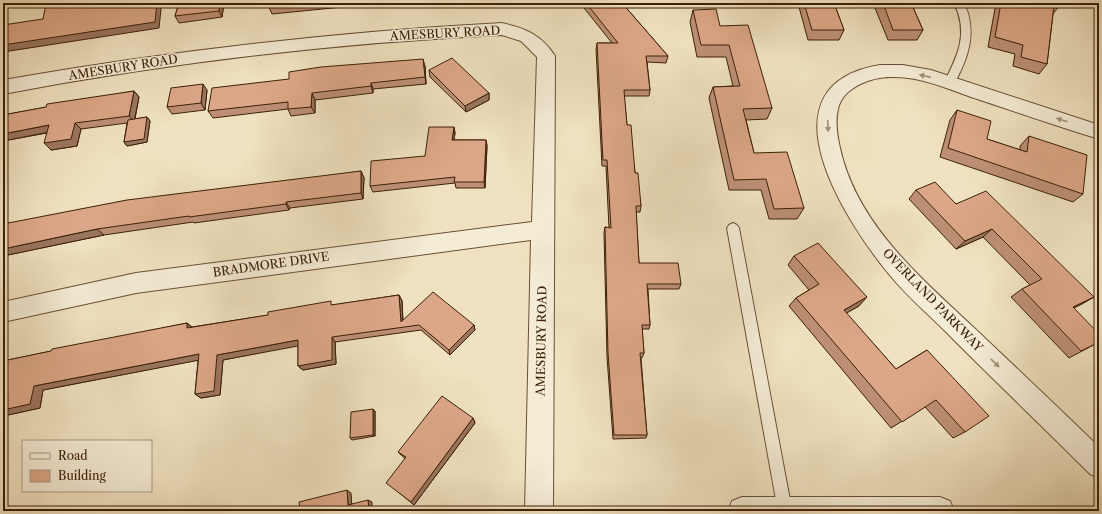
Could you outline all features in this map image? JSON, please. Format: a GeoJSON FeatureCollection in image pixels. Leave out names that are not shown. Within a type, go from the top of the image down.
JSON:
{"type":"FeatureCollection","features":[{"type":"Feature","properties":{"kind":"street","name":"AMESBURY ROAD"},"geometry":{"type":"LineString","coordinates":[[3,87],[183,58],[295,44],[455,31],[502,29],[520,33],[536,42],[546,56],[542,230],[539,511]]}},
{"type":"Feature","properties":{"kind":"street","name":"OVERLAND PARKWAY"},"geometry":{"type":"LineString","coordinates":[[1099,132],[949,83],[903,71],[872,71],[848,83],[833,98],[828,107],[828,138],[835,168],[848,199],[872,237],[897,268],[1099,465]]}},
{"type":"Feature","properties":{"kind":"street","name":"BRADMORE DRIVE"},"geometry":{"type":"LineString","coordinates":[[3,312],[136,283],[294,261],[542,230]]}},
{"type":"Feature","properties":{"kind":"street"},"geometry":{"type":"LineString","coordinates":[[742,511],[940,511]]}},
{"type":"Feature","properties":{"kind":"lane"},"geometry":{"type":"LineString","coordinates":[[949,83],[963,56],[968,30],[959,3]]}},
{"type":"Feature","properties":{"kind":"lane"},"geometry":{"type":"LineString","coordinates":[[733,228],[785,511]]}},
{"type":"Feature","properties":{"kind":"building"},"geometry":{"type":"Polygon","coordinates":[[[133,3],[132,6],[157,3],[155,22],[3,45],[3,25],[43,19],[46,4],[133,3]]]}},
{"type":"Feature","properties":{"kind":"building"},"geometry":{"type":"Polygon","coordinates":[[[179,3],[220,3],[219,11],[175,16],[179,3]]]}},
{"type":"Feature","properties":{"kind":"building"},"geometry":{"type":"Polygon","coordinates":[[[269,3],[308,3],[269,7],[269,3]]]}},
{"type":"Feature","properties":{"kind":"building"},"geometry":{"type":"Polygon","coordinates":[[[586,3],[622,3],[668,56],[646,56],[650,90],[624,90],[627,125],[631,125],[635,173],[638,173],[641,206],[636,206],[639,263],[678,263],[681,284],[647,284],[650,325],[642,325],[644,353],[640,353],[647,435],[614,435],[608,353],[605,227],[611,228],[607,160],[603,160],[597,43],[618,43],[586,3]]]}},
{"type":"Feature","properties":{"kind":"building"},"geometry":{"type":"Polygon","coordinates":[[[804,3],[834,3],[844,30],[812,30],[804,3]]]}},
{"type":"Feature","properties":{"kind":"building"},"geometry":{"type":"Polygon","coordinates":[[[883,3],[911,3],[923,30],[893,30],[883,3]]]}},
{"type":"Feature","properties":{"kind":"building"},"geometry":{"type":"Polygon","coordinates":[[[1001,3],[1059,3],[1059,6],[1054,5],[1047,64],[1021,57],[1023,45],[995,37],[1001,3]]]}},
{"type":"Feature","properties":{"kind":"building"},"geometry":{"type":"Polygon","coordinates":[[[716,9],[720,26],[748,25],[772,108],[743,109],[754,153],[787,152],[804,208],[774,209],[766,179],[734,180],[713,87],[740,86],[729,45],[701,45],[693,10],[716,9]]]}},
{"type":"Feature","properties":{"kind":"building"},"geometry":{"type":"Polygon","coordinates":[[[452,58],[489,93],[465,106],[429,70],[452,58]]]}},
{"type":"Feature","properties":{"kind":"building"},"geometry":{"type":"Polygon","coordinates":[[[423,59],[425,77],[371,83],[371,86],[312,93],[311,107],[288,109],[288,102],[208,111],[212,88],[289,79],[289,72],[321,67],[423,59]]]}},
{"type":"Feature","properties":{"kind":"building"},"geometry":{"type":"Polygon","coordinates":[[[203,84],[201,103],[167,107],[171,88],[203,84]]]}},
{"type":"Feature","properties":{"kind":"building"},"geometry":{"type":"Polygon","coordinates":[[[134,91],[129,116],[75,123],[71,139],[44,143],[49,125],[3,134],[3,115],[46,107],[47,104],[134,91]]]}},
{"type":"Feature","properties":{"kind":"building"},"geometry":{"type":"Polygon","coordinates":[[[957,110],[991,121],[987,139],[1027,152],[1029,136],[1087,155],[1083,194],[948,148],[957,110]]]}},
{"type":"Feature","properties":{"kind":"building"},"geometry":{"type":"Polygon","coordinates":[[[147,117],[144,139],[124,142],[128,120],[147,117]]]}},
{"type":"Feature","properties":{"kind":"building"},"geometry":{"type":"Polygon","coordinates":[[[429,127],[454,127],[452,140],[486,140],[484,182],[454,182],[455,177],[370,186],[371,161],[425,156],[429,127]]]}},
{"type":"Feature","properties":{"kind":"building"},"geometry":{"type":"Polygon","coordinates":[[[361,171],[361,193],[286,202],[286,204],[97,229],[3,249],[3,224],[127,200],[361,171]]]}},
{"type":"Feature","properties":{"kind":"building"},"geometry":{"type":"Polygon","coordinates":[[[935,182],[956,204],[986,191],[1094,297],[1073,307],[1099,334],[1099,342],[1081,351],[1022,289],[1042,279],[992,229],[965,241],[916,190],[935,182]]]}},
{"type":"Feature","properties":{"kind":"building"},"geometry":{"type":"Polygon","coordinates":[[[818,243],[867,297],[844,310],[896,369],[927,350],[989,416],[965,432],[936,400],[902,422],[796,298],[819,284],[794,256],[818,243]]]}},
{"type":"Feature","properties":{"kind":"building"},"geometry":{"type":"Polygon","coordinates":[[[433,292],[474,325],[449,350],[419,325],[332,337],[332,360],[298,366],[298,340],[217,355],[214,391],[195,394],[199,354],[34,386],[30,404],[3,410],[3,361],[51,351],[52,349],[187,323],[187,328],[268,315],[268,312],[331,301],[331,305],[399,295],[401,322],[433,292]]]}},
{"type":"Feature","properties":{"kind":"building"},"geometry":{"type":"Polygon","coordinates":[[[442,396],[473,418],[411,502],[386,483],[406,457],[398,452],[442,396]]]}},
{"type":"Feature","properties":{"kind":"building"},"geometry":{"type":"Polygon","coordinates":[[[373,409],[373,435],[350,438],[351,412],[373,409]]]}},
{"type":"Feature","properties":{"kind":"building"},"geometry":{"type":"Polygon","coordinates":[[[347,490],[348,505],[368,500],[369,511],[292,511],[300,509],[299,502],[347,490]]]}}]}
